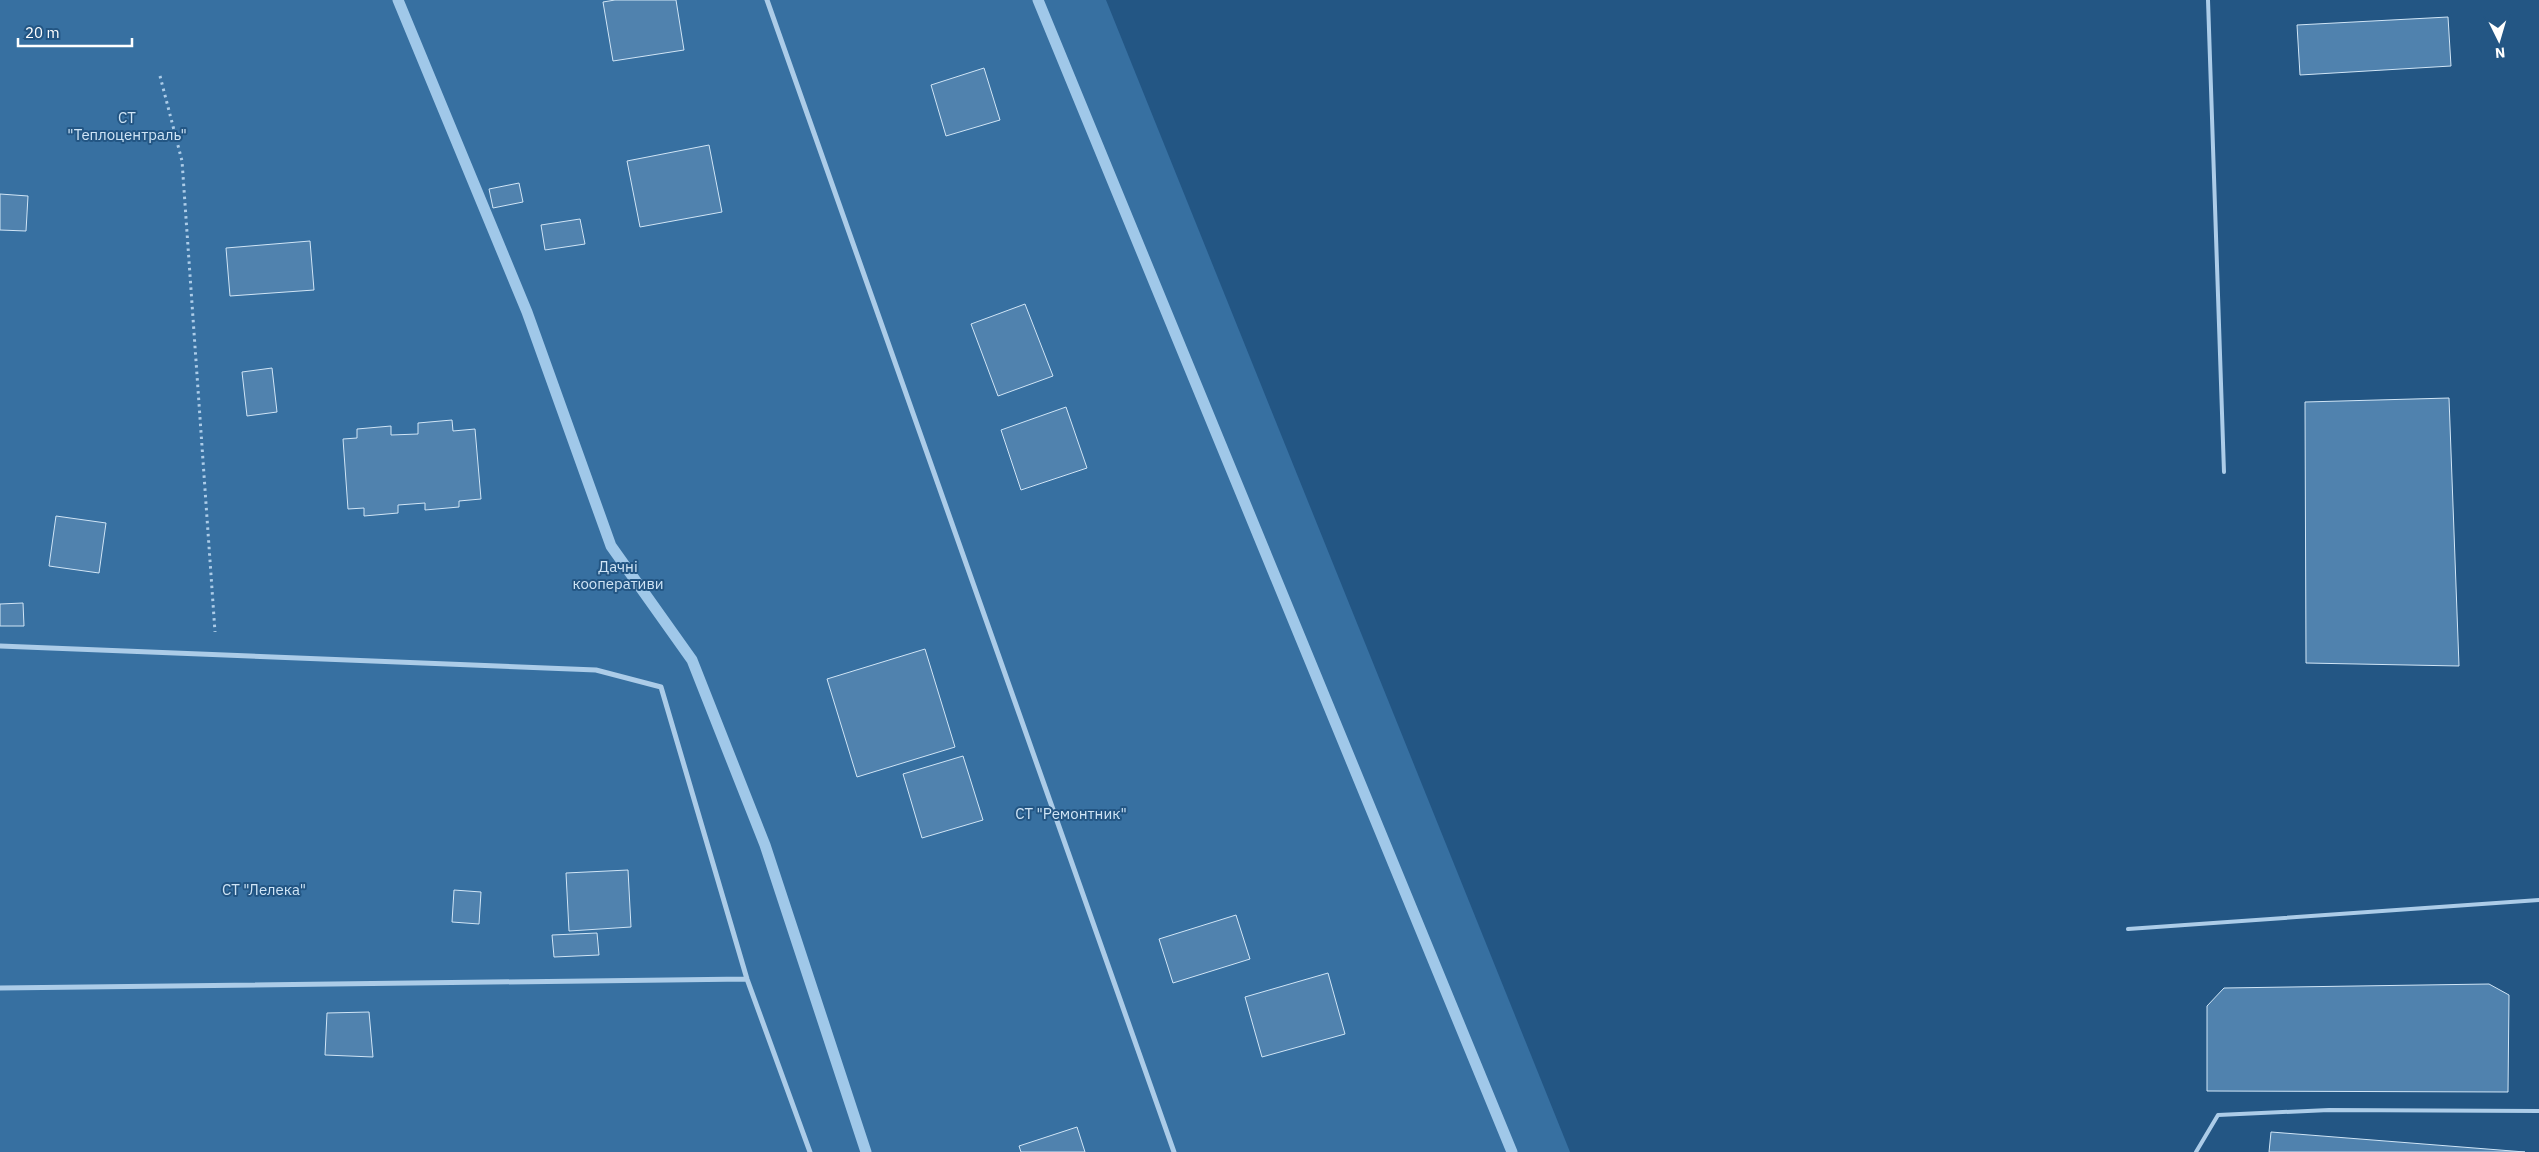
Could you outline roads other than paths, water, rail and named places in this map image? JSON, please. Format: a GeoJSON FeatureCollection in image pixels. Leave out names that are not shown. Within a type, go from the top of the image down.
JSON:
{"type":"FeatureCollection","features":[{"type":"Feature","properties":{"kind":"street"},"geometry":{"type":"LineString","coordinates":[[767,0],[1174,1152]]}},
{"type":"Feature","properties":{"kind":"street"},"geometry":{"type":"LineString","coordinates":[[0,646],[596,670],[661,688],[747,979],[810,1152]]}},
{"type":"Feature","properties":{"kind":"street"},"geometry":{"type":"LineString","coordinates":[[0,988],[747,979]]}},
{"type":"Feature","properties":{"kind":"lane"},"geometry":{"type":"LineString","coordinates":[[2208,0],[2224,472]]}},
{"type":"Feature","properties":{"kind":"lane"},"geometry":{"type":"LineString","coordinates":[[2128,929],[2539,900]]}},
{"type":"Feature","properties":{"kind":"lane"},"geometry":{"type":"LineString","coordinates":[[2196,1152],[2218,1116],[2329,1110],[2539,1111]]}},
{"type":"Feature","properties":{"kind":"waterway"},"geometry":{"type":"LineString","coordinates":[[398,0],[527,312],[611,546],[692,660],[765,845],[866,1152]]}},
{"type":"Feature","properties":{"kind":"waterway"},"geometry":{"type":"LineString","coordinates":[[1038,0],[1512,1152]]}},
{"type":"Feature","properties":{"kind":"park label","name":"СТ \"Теплоцентраль\""},"geometry":{"type":"Point","coordinates":[127,126]}},
{"type":"Feature","properties":{"kind":"park label","name":"Дачні кооперативи"},"geometry":{"type":"Point","coordinates":[618,576]}},
{"type":"Feature","properties":{"kind":"park label","name":"СТ \"Ремонтник\""},"geometry":{"type":"Point","coordinates":[1071,814]}},
{"type":"Feature","properties":{"kind":"park label","name":"СТ \"Лелека\""},"geometry":{"type":"Point","coordinates":[264,890]}}]}
